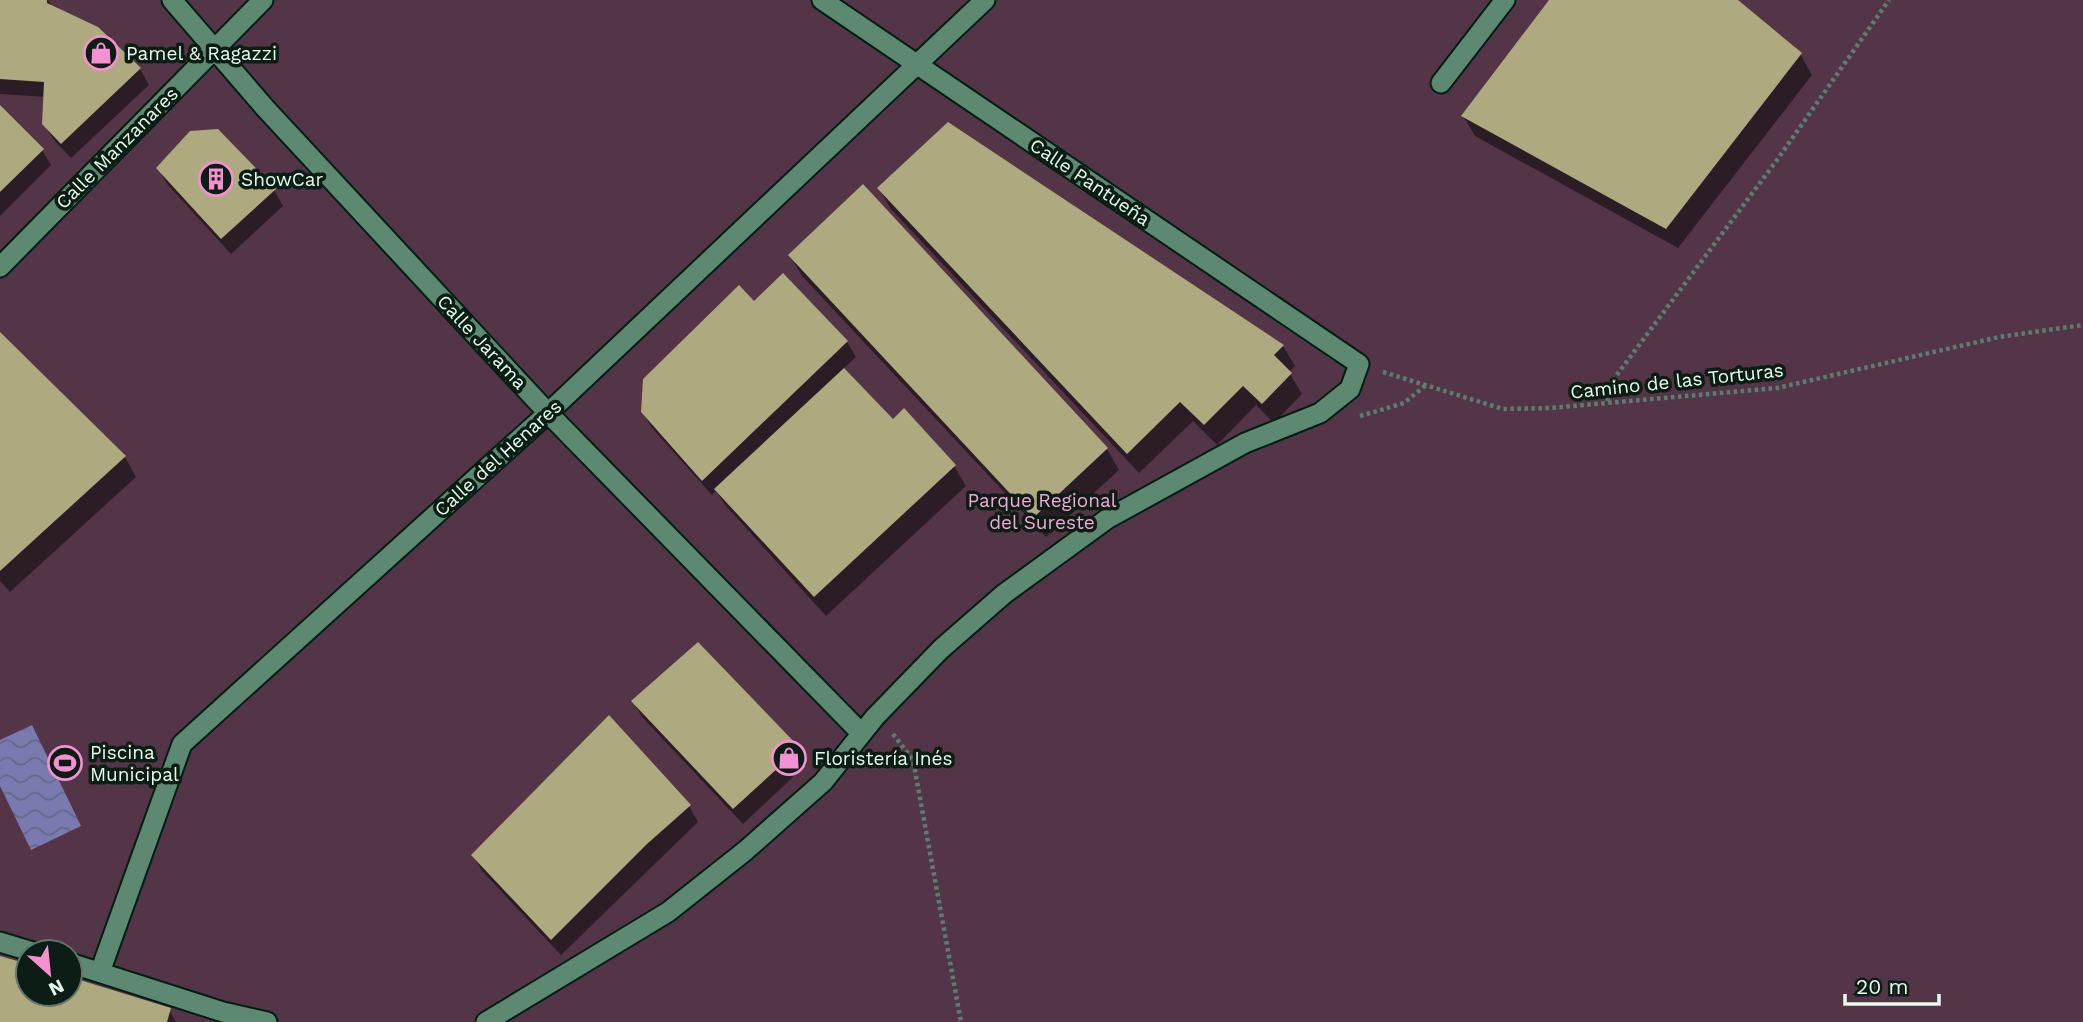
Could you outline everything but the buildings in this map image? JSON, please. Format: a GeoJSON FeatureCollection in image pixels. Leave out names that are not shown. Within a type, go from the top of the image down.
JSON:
{"type":"FeatureCollection","features":[{"type":"Feature","properties":{"kind":"street","name":"Calle Jarama"},"geometry":{"type":"LineString","coordinates":[[172,0],[266,109],[548,413],[861,733]]}},
{"type":"Feature","properties":{"kind":"street","name":"Calle Manzanares"},"geometry":{"type":"LineString","coordinates":[[0,267],[263,0]]}},
{"type":"Feature","properties":{"kind":"street","name":"Calle Pantueña"},"geometry":{"type":"LineString","coordinates":[[822,0],[1359,365]]}},
{"type":"Feature","properties":{"kind":"street","name":"Calle del Henares"},"geometry":{"type":"LineString","coordinates":[[100,972],[182,744],[548,413],[985,0]]}},
{"type":"Feature","properties":{"kind":"street"},"geometry":{"type":"LineString","coordinates":[[1441,83],[1505,0]]}},
{"type":"Feature","properties":{"kind":"street"},"geometry":{"type":"LineString","coordinates":[[486,1022],[668,912],[745,851],[823,782],[874,717],[941,649],[1004,593],[1107,519],[1245,443],[1320,413],[1350,389],[1359,365]]}},
{"type":"Feature","properties":{"kind":"street"},"geometry":{"type":"LineString","coordinates":[[84,967],[223,1014],[267,1022]]}},
{"type":"Feature","properties":{"kind":"street"},"geometry":{"type":"LineString","coordinates":[[197,1022],[223,1014]]}},
{"type":"Feature","properties":{"kind":"path"},"geometry":{"type":"LineString","coordinates":[[1607,401],[1616,376],[1777,160],[1889,0]]}},
{"type":"Feature","properties":{"kind":"path","name":"Camino de las Torturas"},"geometry":{"type":"LineString","coordinates":[[1359,365],[1503,409],[1777,388],[1999,337],[2083,325]]}},
{"type":"Feature","properties":{"kind":"path"},"geometry":{"type":"LineString","coordinates":[[1356,418],[1404,403],[1426,385]]}},
{"type":"Feature","properties":{"kind":"path"},"geometry":{"type":"LineString","coordinates":[[874,717],[888,728],[913,760],[961,1022]]}},
{"type":"Feature","properties":{"kind":"green space","name":"Parque Regional del Sureste"},"geometry":{"type":"Polygon","coordinates":[[[0,0],[2083,0],[2083,1022],[0,1022],[0,0]]]}},
{"type":"Feature","properties":{"kind":"water"},"geometry":{"type":"Polygon","coordinates":[[[32,725],[81,826],[31,850],[0,786],[0,740],[32,725]]]}},
{"type":"Feature","properties":{"kind":"place","name":"Pamel & Ragazzi"},"geometry":{"type":"Point","coordinates":[101,53]}},
{"type":"Feature","properties":{"kind":"place","name":"ShowCar"},"geometry":{"type":"Point","coordinates":[216,179]}},
{"type":"Feature","properties":{"kind":"place","name":"Floristería Inés"},"geometry":{"type":"Point","coordinates":[789,758]}},
{"type":"Feature","properties":{"kind":"place","name":"Piscina Municipal"},"geometry":{"type":"Point","coordinates":[65,763]}}]}
